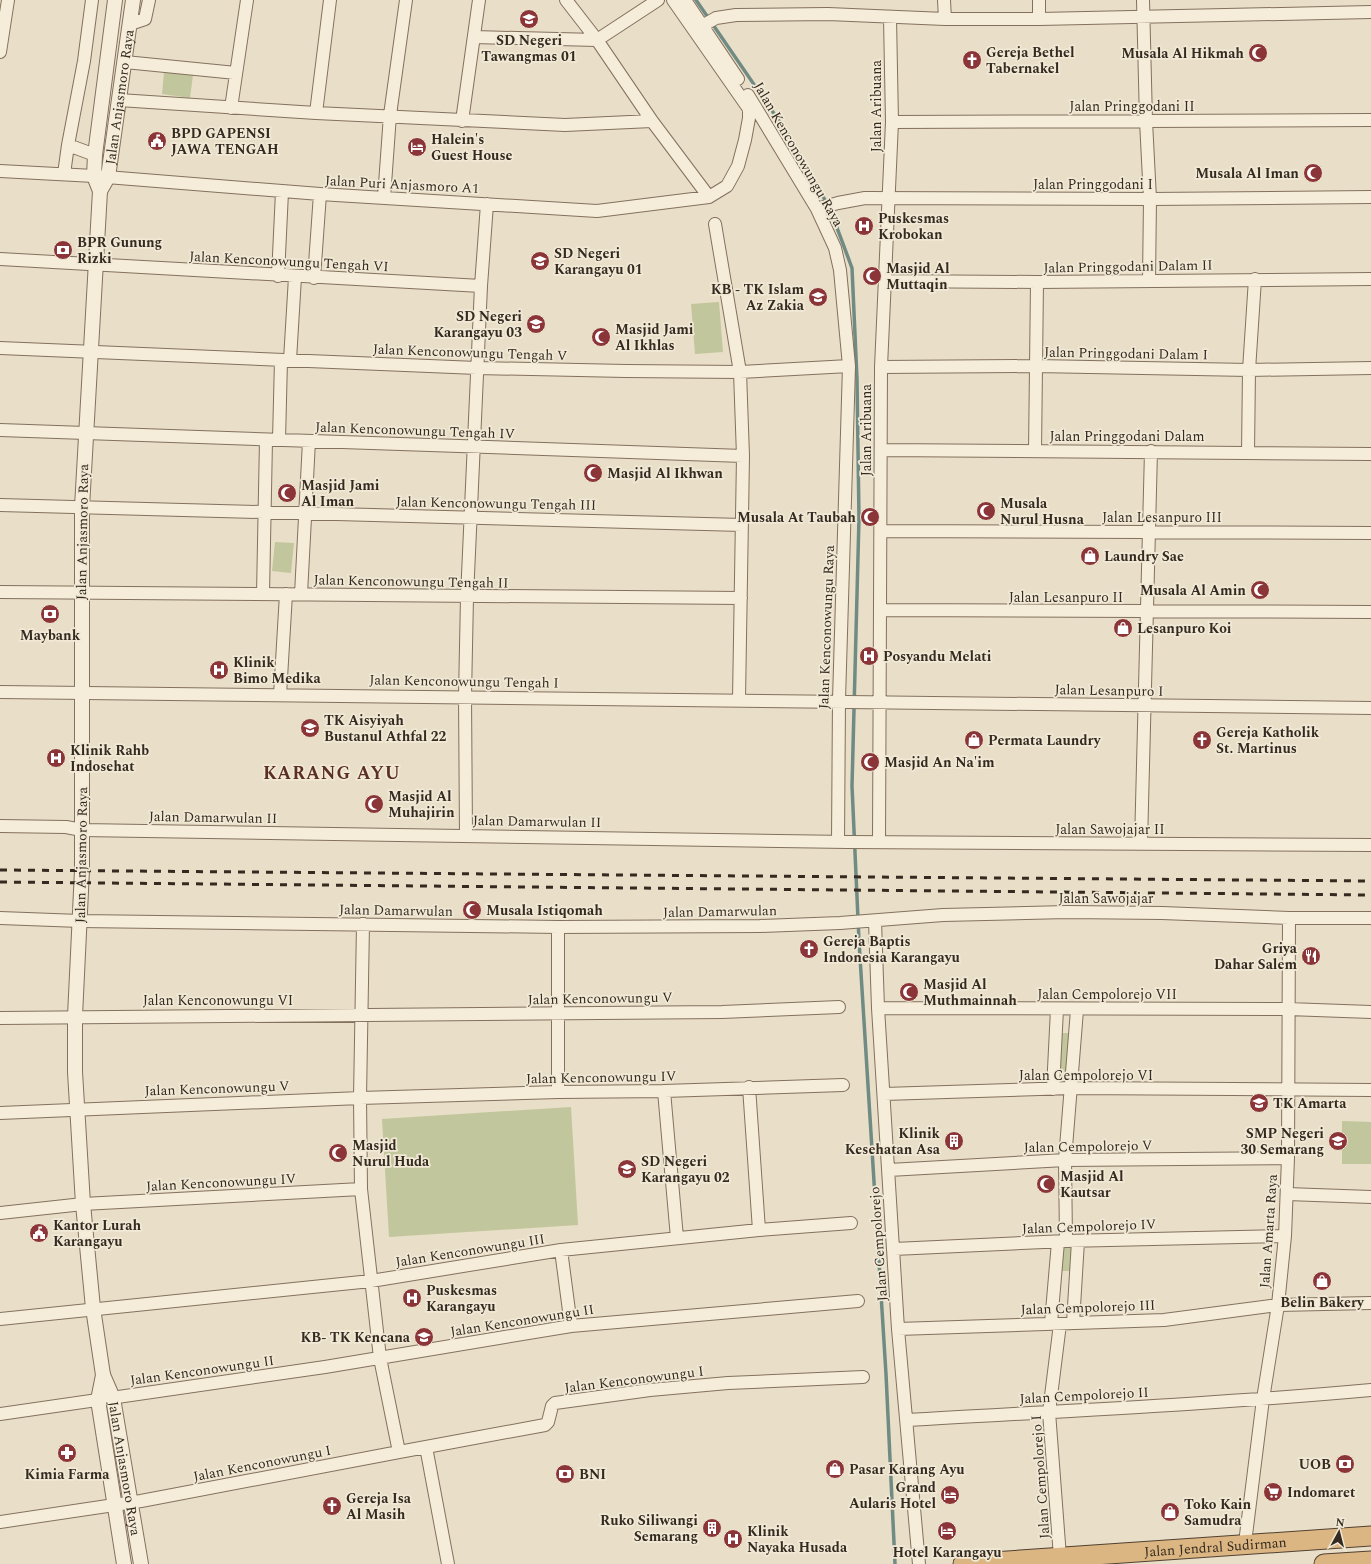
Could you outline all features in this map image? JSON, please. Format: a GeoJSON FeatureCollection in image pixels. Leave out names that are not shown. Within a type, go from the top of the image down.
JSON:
{"type":"FeatureCollection","features":[{"type":"Feature","properties":{"kind":"highway","name":"Jalan Jendral Sudirman"},"geometry":{"type":"LineString","coordinates":[[964,1564],[1245,1543],[1371,1536]]}},
{"type":"Feature","properties":{"kind":"highway"},"geometry":{"type":"LineString","coordinates":[[1324,1564],[1371,1561]]}},
{"type":"Feature","properties":{"kind":"street"},"geometry":{"type":"LineString","coordinates":[[0,52],[2,21],[8,0]]}},
{"type":"Feature","properties":{"kind":"street"},"geometry":{"type":"LineString","coordinates":[[64,174],[84,61],[92,0]]}},
{"type":"Feature","properties":{"kind":"street","name":"Jalan Anjasmoro Raya"},"geometry":{"type":"LineString","coordinates":[[115,0],[95,155],[94,176],[100,191],[82,507],[80,592],[82,830],[80,921],[75,1016],[76,1109],[93,1308],[103,1374],[113,1398],[140,1564]]}},
{"type":"Feature","properties":{"kind":"street","name":"Jalan Anjasmoro Raya"},"geometry":{"type":"LineString","coordinates":[[100,191],[108,177],[133,0]]}},
{"type":"Feature","properties":{"kind":"street"},"geometry":{"type":"LineString","coordinates":[[130,24],[145,19],[149,0]]}},
{"type":"Feature","properties":{"kind":"street"},"geometry":{"type":"LineString","coordinates":[[231,108],[247,0]]}},
{"type":"Feature","properties":{"kind":"street"},"geometry":{"type":"LineString","coordinates":[[316,113],[330,0]]}},
{"type":"Feature","properties":{"kind":"street"},"geometry":{"type":"LineString","coordinates":[[384,198],[390,115],[406,0]]}},
{"type":"Feature","properties":{"kind":"street"},"geometry":{"type":"LineString","coordinates":[[462,121],[479,0]]}},
{"type":"Feature","properties":{"kind":"street"},"geometry":{"type":"LineString","coordinates":[[566,0],[597,40],[652,121],[709,197],[727,186],[738,166],[746,133],[749,109],[672,0]]}},
{"type":"Feature","properties":{"kind":"street"},"geometry":{"type":"LineString","coordinates":[[474,37],[597,40],[658,0]]}},
{"type":"Feature","properties":{"kind":"street","name":"Jalan Kenconowungu Raya"},"geometry":{"type":"LineString","coordinates":[[685,0],[708,23],[755,105],[819,208],[835,248],[840,270],[849,366],[843,701],[843,841]]}},
{"type":"Feature","properties":{"kind":"street"},"geometry":{"type":"LineString","coordinates":[[944,0],[945,19]]}},
{"type":"Feature","properties":{"kind":"street"},"geometry":{"type":"LineString","coordinates":[[1039,0],[1039,19]]}},
{"type":"Feature","properties":{"kind":"street"},"geometry":{"type":"LineString","coordinates":[[1143,0],[1142,16],[1150,199],[1149,281]]}},
{"type":"Feature","properties":{"kind":"street"},"geometry":{"type":"LineString","coordinates":[[708,23],[736,15],[828,14],[890,18],[1039,19],[1371,12]]}},
{"type":"Feature","properties":{"kind":"street","name":"Jalan Aribuana"},"geometry":{"type":"LineString","coordinates":[[879,842],[882,450],[881,367],[892,122],[890,18]]}},
{"type":"Feature","properties":{"kind":"street"},"geometry":{"type":"LineString","coordinates":[[124,62],[236,73]]}},
{"type":"Feature","properties":{"kind":"street"},"geometry":{"type":"LineString","coordinates":[[119,100],[316,113],[390,115],[462,121],[565,125],[652,121]]}},
{"type":"Feature","properties":{"kind":"street","name":"Jalan Pringgodani II"},"geometry":{"type":"LineString","coordinates":[[892,122],[1371,120]]}},
{"type":"Feature","properties":{"kind":"street"},"geometry":{"type":"LineString","coordinates":[[68,145],[95,155]]}},
{"type":"Feature","properties":{"kind":"street","name":"Jalan Puri Anjasmoro A1"},"geometry":{"type":"LineString","coordinates":[[0,172],[64,174],[282,192],[598,211],[709,197]]}},
{"type":"Feature","properties":{"kind":"street"},"geometry":{"type":"LineString","coordinates":[[278,276],[282,192]]}},
{"type":"Feature","properties":{"kind":"street"},"geometry":{"type":"LineString","coordinates":[[314,278],[320,194]]}},
{"type":"Feature","properties":{"kind":"street","name":"Jalan Pringgodani I"},"geometry":{"type":"LineString","coordinates":[[819,208],[865,198],[1150,199],[1371,196]]}},
{"type":"Feature","properties":{"kind":"street"},"geometry":{"type":"LineString","coordinates":[[466,835],[465,696],[467,597],[470,518],[475,447],[481,286],[487,204]]}},
{"type":"Feature","properties":{"kind":"street"},"geometry":{"type":"LineString","coordinates":[[715,224],[740,372],[743,456],[739,699]]}},
{"type":"Feature","properties":{"kind":"street","name":"Jalan Kenconowungu Tengah VI"},"geometry":{"type":"LineString","coordinates":[[0,259],[278,276],[481,286]]}},
{"type":"Feature","properties":{"kind":"street"},"geometry":{"type":"LineString","coordinates":[[280,440],[286,360],[296,277]]}},
{"type":"Feature","properties":{"kind":"street"},"geometry":{"type":"LineString","coordinates":[[1248,453],[1249,370],[1255,279]]}},
{"type":"Feature","properties":{"kind":"street","name":"Jalan Pringgodani Dalam II"},"geometry":{"type":"LineString","coordinates":[[884,281],[1037,282],[1371,279]]}},
{"type":"Feature","properties":{"kind":"street"},"geometry":{"type":"LineString","coordinates":[[1035,451],[1037,282]]}},
{"type":"Feature","properties":{"kind":"street","name":"Jalan Kenconowungu Tengah V"},"geometry":{"type":"LineString","coordinates":[[0,348],[477,368],[740,372],[849,366]]}},
{"type":"Feature","properties":{"kind":"street","name":"Jalan Pringgodani Dalam I"},"geometry":{"type":"LineString","coordinates":[[881,367],[1036,366],[1249,370],[1371,368]]}},
{"type":"Feature","properties":{"kind":"street","name":"Jalan Kenconowungu Tengah IV"},"geometry":{"type":"LineString","coordinates":[[0,430],[743,456]]}},
{"type":"Feature","properties":{"kind":"street"},"geometry":{"type":"LineString","coordinates":[[264,594],[266,440]]}},
{"type":"Feature","properties":{"kind":"street"},"geometry":{"type":"LineString","coordinates":[[301,594],[309,441]]}},
{"type":"Feature","properties":{"kind":"street","name":"Jalan Pringgodani Dalam"},"geometry":{"type":"LineString","coordinates":[[882,450],[1151,451],[1371,454]]}},
{"type":"Feature","properties":{"kind":"street"},"geometry":{"type":"LineString","coordinates":[[1141,844],[1146,706],[1146,612],[1151,451]]}},
{"type":"Feature","properties":{"kind":"street","name":"Jalan Kenconowungu Tengah III"},"geometry":{"type":"LineString","coordinates":[[0,505],[742,525]]}},
{"type":"Feature","properties":{"kind":"street","name":"Jalan Lesanpuro III"},"geometry":{"type":"LineString","coordinates":[[881,530],[1371,533]]}},
{"type":"Feature","properties":{"kind":"street","name":"Jalan Kenconowungu Tengah II"},"geometry":{"type":"LineString","coordinates":[[0,592],[301,594],[467,597],[741,598]]}},
{"type":"Feature","properties":{"kind":"street"},"geometry":{"type":"LineString","coordinates":[[280,694],[286,594]]}},
{"type":"Feature","properties":{"kind":"street","name":"Jalan Lesanpuro II"},"geometry":{"type":"LineString","coordinates":[[880,610],[1371,612]]}},
{"type":"Feature","properties":{"kind":"street","name":"Jalan Kenconowungu Tengah I"},"geometry":{"type":"LineString","coordinates":[[0,692],[843,701]]}},
{"type":"Feature","properties":{"kind":"street","name":"Jalan Lesanpuro I"},"geometry":{"type":"LineString","coordinates":[[843,701],[880,703],[1371,708]]}},
{"type":"Feature","properties":{"kind":"street","name":"Jalan Damarwulan II"},"geometry":{"type":"LineString","coordinates":[[0,826],[66,827],[82,830],[843,841]]}},
{"type":"Feature","properties":{"kind":"street","name":"Jalan Sawojajar II"},"geometry":{"type":"LineString","coordinates":[[843,841],[1371,846]]}},
{"type":"Feature","properties":{"kind":"street","name":"Jalan Sawojajar"},"geometry":{"type":"LineString","coordinates":[[840,923],[943,915],[1067,912],[1162,913],[1289,918],[1371,918]]}},
{"type":"Feature","properties":{"kind":"street","name":"Jalan Damarwulan"},"geometry":{"type":"LineString","coordinates":[[0,918],[80,921],[558,927],[840,923]]}},
{"type":"Feature","properties":{"kind":"street","name":"Jalan Amarta Raya"},"geometry":{"type":"LineString","coordinates":[[1245,1543],[1263,1400],[1278,1305],[1285,1236],[1288,1158],[1287,1091],[1289,918]]}},
{"type":"Feature","properties":{"kind":"street","name":"Jalan Cempolorejo"},"geometry":{"type":"LineString","coordinates":[[872,921],[898,1329],[919,1564]]}},
{"type":"Feature","properties":{"kind":"street"},"geometry":{"type":"LineString","coordinates":[[363,924],[360,1098],[361,1189],[380,1358],[399,1452]]}},
{"type":"Feature","properties":{"kind":"street"},"geometry":{"type":"LineString","coordinates":[[558,927],[558,1092]]}},
{"type":"Feature","properties":{"kind":"street","name":"Jalan Kenconowungu V"},"geometry":{"type":"LineString","coordinates":[[361,1014],[722,1012],[838,1007]]}},
{"type":"Feature","properties":{"kind":"street","name":"Jalan Cempolorejo VII"},"geometry":{"type":"LineString","coordinates":[[878,1008],[1077,1010],[1288,1009],[1371,1012]]}},
{"type":"Feature","properties":{"kind":"street"},"geometry":{"type":"LineString","coordinates":[[1053,1089],[1057,1009]]}},
{"type":"Feature","properties":{"kind":"street","name":"Jalan Cempolorejo I"},"geometry":{"type":"LineString","coordinates":[[1073,1323],[1067,1241],[1065,1160],[1077,1010]]}},
{"type":"Feature","properties":{"kind":"street","name":"Jalan Kenconowungu VI"},"geometry":{"type":"LineString","coordinates":[[0,1018],[361,1014]]}},
{"type":"Feature","properties":{"kind":"street"},"geometry":{"type":"LineString","coordinates":[[1054,1061],[1073,1062]]}},
{"type":"Feature","properties":{"kind":"street","name":"Jalan Kenconowungu IV"},"geometry":{"type":"LineString","coordinates":[[360,1098],[843,1085]]}},
{"type":"Feature","properties":{"kind":"street"},"geometry":{"type":"LineString","coordinates":[[749,1087],[759,1230]]}},
{"type":"Feature","properties":{"kind":"street","name":"Jalan Cempolorejo VI"},"geometry":{"type":"LineString","coordinates":[[884,1094],[1071,1088],[1287,1091],[1371,1090]]}},
{"type":"Feature","properties":{"kind":"street"},"geometry":{"type":"LineString","coordinates":[[664,1091],[677,1238]]}},
{"type":"Feature","properties":{"kind":"street","name":"Jalan Kenconowungu V"},"geometry":{"type":"LineString","coordinates":[[0,1113],[360,1098]]}},
{"type":"Feature","properties":{"kind":"street","name":"Jalan Cempolorejo V"},"geometry":{"type":"LineString","coordinates":[[889,1170],[1065,1160],[1288,1158]]}},
{"type":"Feature","properties":{"kind":"street","name":"Jalan Kenconowungu IV"},"geometry":{"type":"LineString","coordinates":[[0,1213],[83,1204],[361,1189]]}},
{"type":"Feature","properties":{"kind":"street"},"geometry":{"type":"LineString","coordinates":[[1287,1194],[1371,1197]]}},
{"type":"Feature","properties":{"kind":"street","name":"Jalan Kenconowungu III"},"geometry":{"type":"LineString","coordinates":[[0,1318],[371,1281],[561,1250],[759,1230],[851,1223]]}},
{"type":"Feature","properties":{"kind":"street","name":"Jalan Cempolorejo IV"},"geometry":{"type":"LineString","coordinates":[[894,1249],[1067,1241],[1285,1236]]}},
{"type":"Feature","properties":{"kind":"street","name":"Jalan Cempolorejo I"},"geometry":{"type":"LineString","coordinates":[[1060,1557],[1049,1412],[1055,1323],[1067,1241]]}},
{"type":"Feature","properties":{"kind":"street"},"geometry":{"type":"LineString","coordinates":[[561,1250],[571,1326]]}},
{"type":"Feature","properties":{"kind":"street","name":"Jalan Kenconowungu II"},"geometry":{"type":"LineString","coordinates":[[0,1414],[380,1358],[571,1326],[858,1301]]}},
{"type":"Feature","properties":{"kind":"street","name":"Jalan Cempolorejo III"},"geometry":{"type":"LineString","coordinates":[[898,1329],[1164,1320],[1278,1305],[1371,1303]]}},
{"type":"Feature","properties":{"kind":"street","name":"Jalan Anjasmoro Raya"},"geometry":{"type":"LineString","coordinates":[[103,1374],[98,1400],[113,1505],[124,1564]]}},
{"type":"Feature","properties":{"kind":"street","name":"Jalan Kenconowungu I"},"geometry":{"type":"LineString","coordinates":[[0,1522],[130,1503],[426,1446],[545,1425],[548,1422],[552,1406],[555,1403],[650,1390],[728,1383],[863,1377]]}},
{"type":"Feature","properties":{"kind":"street","name":"Jalan Cempolorejo II"},"geometry":{"type":"LineString","coordinates":[[907,1420],[1112,1410],[1159,1405],[1263,1400],[1371,1390]]}},
{"type":"Feature","properties":{"kind":"street"},"geometry":{"type":"LineString","coordinates":[[426,1446],[448,1564]]}},
{"type":"Feature","properties":{"kind":"green space"},"geometry":{"type":"Polygon","coordinates":[[[164,72],[193,75],[190,98],[162,94],[164,72]]]}},
{"type":"Feature","properties":{"kind":"green space"},"geometry":{"type":"Polygon","coordinates":[[[719,302],[723,352],[695,354],[691,304],[719,302]]]}},
{"type":"Feature","properties":{"kind":"green space"},"geometry":{"type":"Polygon","coordinates":[[[275,542],[294,543],[291,573],[272,571],[275,542]]]}},
{"type":"Feature","properties":{"kind":"green space"},"geometry":{"type":"Polygon","coordinates":[[[1060,1033],[1072,1033],[1070,1078],[1058,1077],[1060,1033]]]}},
{"type":"Feature","properties":{"kind":"green space"},"geometry":{"type":"Polygon","coordinates":[[[571,1107],[578,1225],[389,1237],[382,1119],[571,1107]]]}},
{"type":"Feature","properties":{"kind":"green space"},"geometry":{"type":"Polygon","coordinates":[[[1342,1121],[1371,1122],[1371,1164],[1342,1164],[1342,1121]]]}},
{"type":"Feature","properties":{"kind":"green space"},"geometry":{"type":"Polygon","coordinates":[[[1061,1245],[1075,1246],[1074,1271],[1060,1271],[1061,1245]]]}},
{"type":"Feature","properties":{"kind":"waterway"},"geometry":{"type":"LineString","coordinates":[[696,0],[786,131],[830,209],[852,268],[857,379],[859,518],[852,786],[859,941],[886,1374],[895,1564]]}},
{"type":"Feature","properties":{"kind":"railway"},"geometry":{"type":"LineString","coordinates":[[0,870],[1371,881]]}},
{"type":"Feature","properties":{"kind":"railway"},"geometry":{"type":"LineString","coordinates":[[0,882],[1371,895]]}},
{"type":"Feature","properties":{"kind":"place","name":"SD Negeri Tawangmas 01"},"geometry":{"type":"Point","coordinates":[529,19]}},
{"type":"Feature","properties":{"kind":"place","name":"Musala Al Hikmah"},"geometry":{"type":"Point","coordinates":[1258,53]}},
{"type":"Feature","properties":{"kind":"place","name":"Gereja Bethel Tabernakel"},"geometry":{"type":"Point","coordinates":[972,60]}},
{"type":"Feature","properties":{"kind":"place","name":"BPD GAPENSI JAWA TENGAH"},"geometry":{"type":"Point","coordinates":[157,141]}},
{"type":"Feature","properties":{"kind":"place","name":"Halein's Guest House"},"geometry":{"type":"Point","coordinates":[417,147]}},
{"type":"Feature","properties":{"kind":"place","name":"Musala Al Iman"},"geometry":{"type":"Point","coordinates":[1313,173]}},
{"type":"Feature","properties":{"kind":"place","name":"Puskesmas Krobokan"},"geometry":{"type":"Point","coordinates":[864,226]}},
{"type":"Feature","properties":{"kind":"place","name":"BPR Gunung Rizki"},"geometry":{"type":"Point","coordinates":[63,250]}},
{"type":"Feature","properties":{"kind":"place","name":"SD Negeri Karangayu 01"},"geometry":{"type":"Point","coordinates":[540,261]}},
{"type":"Feature","properties":{"kind":"place","name":"Masjid Al Muttaqin"},"geometry":{"type":"Point","coordinates":[872,276]}},
{"type":"Feature","properties":{"kind":"place","name":"KB - TK Islam Az Zakia"},"geometry":{"type":"Point","coordinates":[818,297]}},
{"type":"Feature","properties":{"kind":"place","name":"SD Negeri Karangayu 03"},"geometry":{"type":"Point","coordinates":[536,324]}},
{"type":"Feature","properties":{"kind":"place","name":"Masjid Jami Al Ikhlas"},"geometry":{"type":"Point","coordinates":[601,337]}},
{"type":"Feature","properties":{"kind":"place","name":"Masjid Al Ikhwan"},"geometry":{"type":"Point","coordinates":[593,473]}},
{"type":"Feature","properties":{"kind":"place","name":"Masjid Jami Al Iman"},"geometry":{"type":"Point","coordinates":[287,493]}},
{"type":"Feature","properties":{"kind":"place","name":"Musala Nurul Husna"},"geometry":{"type":"Point","coordinates":[986,511]}},
{"type":"Feature","properties":{"kind":"place","name":"Musala At Taubah"},"geometry":{"type":"Point","coordinates":[870,517]}},
{"type":"Feature","properties":{"kind":"place","name":"Laundry Sae"},"geometry":{"type":"Point","coordinates":[1090,556]}},
{"type":"Feature","properties":{"kind":"place","name":"Musala Al Amin"},"geometry":{"type":"Point","coordinates":[1260,590]}},
{"type":"Feature","properties":{"kind":"place","name":"Maybank"},"geometry":{"type":"Point","coordinates":[50,614]}},
{"type":"Feature","properties":{"kind":"place","name":"Lesanpuro Koi"},"geometry":{"type":"Point","coordinates":[1123,628]}},
{"type":"Feature","properties":{"kind":"place","name":"Posyandu Melati"},"geometry":{"type":"Point","coordinates":[869,656]}},
{"type":"Feature","properties":{"kind":"place","name":"Klinik Bimo Medika"},"geometry":{"type":"Point","coordinates":[219,670]}},
{"type":"Feature","properties":{"kind":"place","name":"TK Aisyiyah Bustanul Athfal 22"},"geometry":{"type":"Point","coordinates":[310,728]}},
{"type":"Feature","properties":{"kind":"place","name":"Permata Laundry"},"geometry":{"type":"Point","coordinates":[974,740]}},
{"type":"Feature","properties":{"kind":"place","name":"Gereja Katholik St. Martinus"},"geometry":{"type":"Point","coordinates":[1202,740]}},
{"type":"Feature","properties":{"kind":"place","name":"Klinik Rahb Indosehat"},"geometry":{"type":"Point","coordinates":[56,758]}},
{"type":"Feature","properties":{"kind":"place","name":"Masjid An Na'im"},"geometry":{"type":"Point","coordinates":[870,762]}},
{"type":"Feature","properties":{"kind":"place","name":"Masjid Al Muhajirin"},"geometry":{"type":"Point","coordinates":[374,804]}},
{"type":"Feature","properties":{"kind":"place","name":"Musala Istiqomah"},"geometry":{"type":"Point","coordinates":[472,910]}},
{"type":"Feature","properties":{"kind":"place","name":"Gereja Baptis Indonesia Karangayu"},"geometry":{"type":"Point","coordinates":[809,949]}},
{"type":"Feature","properties":{"kind":"place","name":"Griya Dahar Salem"},"geometry":{"type":"Point","coordinates":[1311,956]}},
{"type":"Feature","properties":{"kind":"place","name":"Masjid Al Muthmainnah"},"geometry":{"type":"Point","coordinates":[909,992]}},
{"type":"Feature","properties":{"kind":"place","name":"TK Amarta"},"geometry":{"type":"Point","coordinates":[1259,1103]}},
{"type":"Feature","properties":{"kind":"place","name":"Klinik Kesehatan Asa"},"geometry":{"type":"Point","coordinates":[954,1141]}},
{"type":"Feature","properties":{"kind":"place","name":"SMP Negeri 30 Semarang"},"geometry":{"type":"Point","coordinates":[1338,1141]}},
{"type":"Feature","properties":{"kind":"place","name":"Masjid Nurul Huda"},"geometry":{"type":"Point","coordinates":[338,1153]}},
{"type":"Feature","properties":{"kind":"place","name":"SD Negeri Karangayu 02"},"geometry":{"type":"Point","coordinates":[627,1169]}},
{"type":"Feature","properties":{"kind":"place","name":"Masjid Al Kautsar"},"geometry":{"type":"Point","coordinates":[1046,1184]}},
{"type":"Feature","properties":{"kind":"place","name":"Kantor Lurah Karangayu"},"geometry":{"type":"Point","coordinates":[39,1233]}},
{"type":"Feature","properties":{"kind":"place","name":"Belin Bakery"},"geometry":{"type":"Point","coordinates":[1322,1281]}},
{"type":"Feature","properties":{"kind":"place","name":"Puskesmas Karangayu"},"geometry":{"type":"Point","coordinates":[412,1298]}},
{"type":"Feature","properties":{"kind":"place","name":"KB- TK Kencana"},"geometry":{"type":"Point","coordinates":[424,1337]}},
{"type":"Feature","properties":{"kind":"place","name":"Kimia Farma"},"geometry":{"type":"Point","coordinates":[67,1453]}},
{"type":"Feature","properties":{"kind":"place","name":"UOB"},"geometry":{"type":"Point","coordinates":[1345,1464]}},
{"type":"Feature","properties":{"kind":"place","name":"Pasar Karang Ayu"},"geometry":{"type":"Point","coordinates":[835,1469]}},
{"type":"Feature","properties":{"kind":"place","name":"BNI"},"geometry":{"type":"Point","coordinates":[565,1474]}},
{"type":"Feature","properties":{"kind":"place","name":"Indomaret"},"geometry":{"type":"Point","coordinates":[1273,1492]}},
{"type":"Feature","properties":{"kind":"place","name":"Grand Aularis Hotel"},"geometry":{"type":"Point","coordinates":[950,1495]}},
{"type":"Feature","properties":{"kind":"place","name":"Gereja Isa Al Masih"},"geometry":{"type":"Point","coordinates":[332,1506]}},
{"type":"Feature","properties":{"kind":"place","name":"Toko Kain Samudra"},"geometry":{"type":"Point","coordinates":[1170,1512]}},
{"type":"Feature","properties":{"kind":"place","name":"Ruko Siliwangi Semarang"},"geometry":{"type":"Point","coordinates":[712,1528]}},
{"type":"Feature","properties":{"kind":"place","name":"Hotel Karangayu"},"geometry":{"type":"Point","coordinates":[947,1531]}},
{"type":"Feature","properties":{"kind":"place","name":"Klinik Nayaka Husada"},"geometry":{"type":"Point","coordinates":[733,1539]}},
{"type":"Feature","properties":{"kind":"district","name":"KARANG AYU"},"geometry":{"type":"Point","coordinates":[332,773]}}]}
